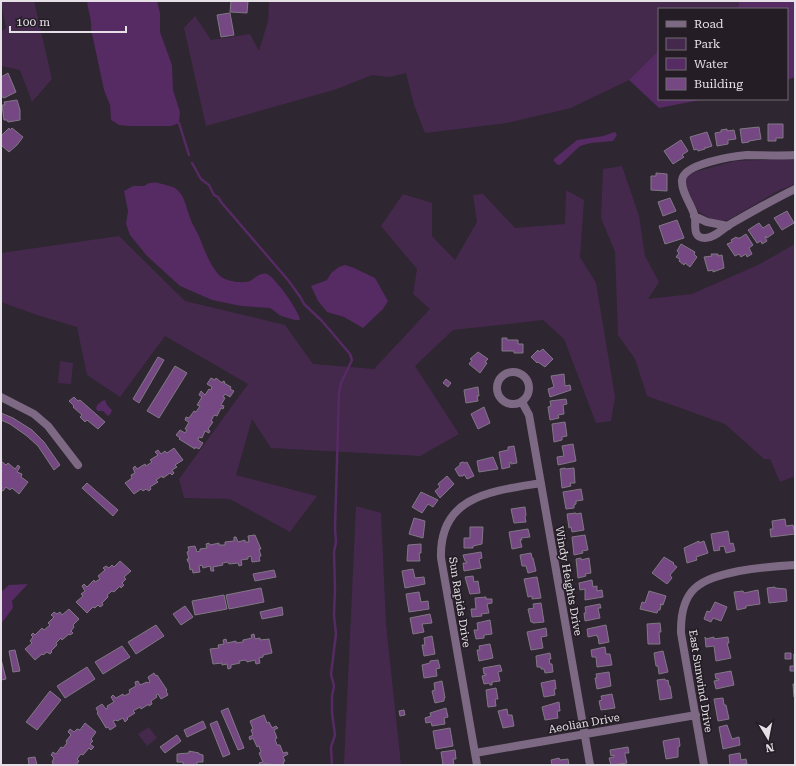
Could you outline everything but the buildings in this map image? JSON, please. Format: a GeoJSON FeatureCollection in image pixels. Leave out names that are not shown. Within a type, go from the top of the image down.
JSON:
{"type":"FeatureCollection","features":[{"type":"Feature","properties":{"kind":"street"},"geometry":{"type":"LineString","coordinates":[[795,155],[740,156],[707,163],[686,171],[683,174],[681,181],[694,216],[696,234],[703,238],[713,236],[772,200],[795,189]]}},
{"type":"Feature","properties":{"kind":"street"},"geometry":{"type":"LineString","coordinates":[[694,216],[707,222],[728,226]]}},
{"type":"Feature","properties":{"kind":"street"},"geometry":{"type":"LineString","coordinates":[[516,372],[527,379],[529,392],[528,396],[522,402],[510,404],[502,400],[498,393],[497,385],[501,377],[508,373],[516,372]]}},
{"type":"Feature","properties":{"kind":"street"},"geometry":{"type":"LineString","coordinates":[[1,397],[34,414],[48,426],[78,464]]}},
{"type":"Feature","properties":{"kind":"street","name":"Windy Heights Drive"},"geometry":{"type":"LineString","coordinates":[[522,402],[529,415],[590,765]]}},
{"type":"Feature","properties":{"kind":"street","name":"Sun Rapids Drive"},"geometry":{"type":"LineString","coordinates":[[477,765],[442,565],[441,550],[443,536],[453,516],[471,499],[486,493],[541,483]]}},
{"type":"Feature","properties":{"kind":"street","name":"East Sunwind Drive"},"geometry":{"type":"LineString","coordinates":[[704,765],[681,633],[682,613],[689,596],[698,585],[717,576],[756,568],[795,565]]}},
{"type":"Feature","properties":{"kind":"street","name":"Aeolian Drive"},"geometry":{"type":"LineString","coordinates":[[475,753],[696,715]]}},
{"type":"Feature","properties":{"kind":"green space"},"geometry":{"type":"Polygon","coordinates":[[[1,1],[34,1],[52,79],[32,102],[20,70],[1,66],[1,32],[6,28],[1,1]]]}},
{"type":"Feature","properties":{"kind":"green space"},"geometry":{"type":"Polygon","coordinates":[[[269,1],[738,1],[739,6],[734,8],[658,8],[658,51],[629,80],[571,108],[507,123],[425,133],[414,105],[406,73],[390,77],[372,75],[337,89],[206,126],[184,28],[195,16],[211,40],[250,34],[259,51],[268,21],[269,1]]]}},
{"type":"Feature","properties":{"kind":"green space"},"geometry":{"type":"Polygon","coordinates":[[[795,159],[795,184],[778,191],[728,220],[720,221],[711,219],[699,212],[693,203],[685,181],[687,176],[691,173],[735,161],[795,159]]]}},
{"type":"Feature","properties":{"kind":"green space"},"geometry":{"type":"Polygon","coordinates":[[[622,166],[639,216],[645,256],[659,282],[648,299],[692,294],[760,264],[795,244],[795,476],[780,482],[770,459],[764,459],[725,424],[647,396],[635,359],[618,335],[615,252],[601,218],[603,169],[622,166]]]}},
{"type":"Feature","properties":{"kind":"green space"},"geometry":{"type":"Polygon","coordinates":[[[566,190],[584,200],[580,257],[596,283],[615,397],[611,421],[596,423],[564,339],[543,320],[453,330],[415,366],[459,434],[420,456],[271,448],[252,419],[236,475],[317,496],[290,532],[230,499],[184,498],[179,479],[248,384],[165,336],[120,397],[87,375],[77,327],[1,302],[1,253],[119,236],[185,301],[285,325],[313,364],[374,369],[430,309],[413,294],[417,269],[381,226],[403,194],[432,203],[432,236],[455,260],[477,222],[473,195],[483,194],[515,228],[565,224],[566,190]]]}},
{"type":"Feature","properties":{"kind":"green space"},"geometry":{"type":"Polygon","coordinates":[[[60,361],[73,363],[71,384],[58,383],[60,361]]]}},
{"type":"Feature","properties":{"kind":"green space"},"geometry":{"type":"Polygon","coordinates":[[[356,506],[381,513],[386,624],[401,765],[344,765],[356,506]]]}},
{"type":"Feature","properties":{"kind":"green space"},"geometry":{"type":"Polygon","coordinates":[[[149,727],[157,738],[147,746],[138,734],[149,727]]]}},
{"type":"Feature","properties":{"kind":"water"},"geometry":{"type":"Polygon","coordinates":[[[87,1],[157,1],[160,13],[160,32],[172,65],[173,90],[180,112],[179,123],[171,126],[129,126],[119,125],[111,120],[110,105],[104,90],[91,29],[87,1]]]}},
{"type":"Feature","properties":{"kind":"water"},"geometry":{"type":"Polygon","coordinates":[[[738,1],[795,1],[795,77],[788,80],[788,8],[734,8],[739,6],[738,1]]]}},
{"type":"Feature","properties":{"kind":"water"},"geometry":{"type":"Polygon","coordinates":[[[658,51],[658,100],[700,100],[659,108],[629,80],[658,51]]]}},
{"type":"Feature","properties":{"kind":"water"},"geometry":{"type":"Polygon","coordinates":[[[615,132],[617,135],[613,141],[591,143],[580,146],[561,164],[558,165],[554,161],[554,159],[577,140],[603,136],[615,132]]]}},
{"type":"Feature","properties":{"kind":"water"},"geometry":{"type":"Polygon","coordinates":[[[149,183],[157,183],[172,187],[181,193],[207,256],[212,266],[221,277],[233,281],[247,282],[260,275],[267,274],[275,281],[286,295],[296,310],[300,320],[281,316],[270,308],[241,306],[212,300],[180,286],[147,256],[130,235],[126,224],[128,211],[124,191],[133,186],[144,186],[149,183]]]}},
{"type":"Feature","properties":{"kind":"water"},"geometry":{"type":"Polygon","coordinates":[[[345,265],[375,278],[388,301],[383,309],[363,328],[344,317],[327,312],[318,301],[311,286],[327,280],[331,273],[339,267],[345,265]]]}},
{"type":"Feature","properties":{"kind":"water"},"geometry":{"type":"Polygon","coordinates":[[[105,400],[107,405],[112,410],[108,416],[103,411],[98,411],[96,409],[97,405],[105,400]]]}},
{"type":"Feature","properties":{"kind":"water"},"geometry":{"type":"Polygon","coordinates":[[[28,584],[12,601],[13,608],[1,624],[1,592],[9,585],[28,584]]]}},
{"type":"Feature","properties":{"kind":"waterway"},"geometry":{"type":"LineString","coordinates":[[179,123],[189,155]]}},
{"type":"Feature","properties":{"kind":"waterway"},"geometry":{"type":"LineString","coordinates":[[192,163],[201,179],[209,185],[214,195],[218,197],[288,280],[304,304],[322,321],[350,354],[352,360],[341,383],[339,393],[335,528],[336,542],[334,552],[334,615],[336,634],[331,674],[334,686],[332,696],[332,713],[335,735],[331,747],[332,765]]}}]}
